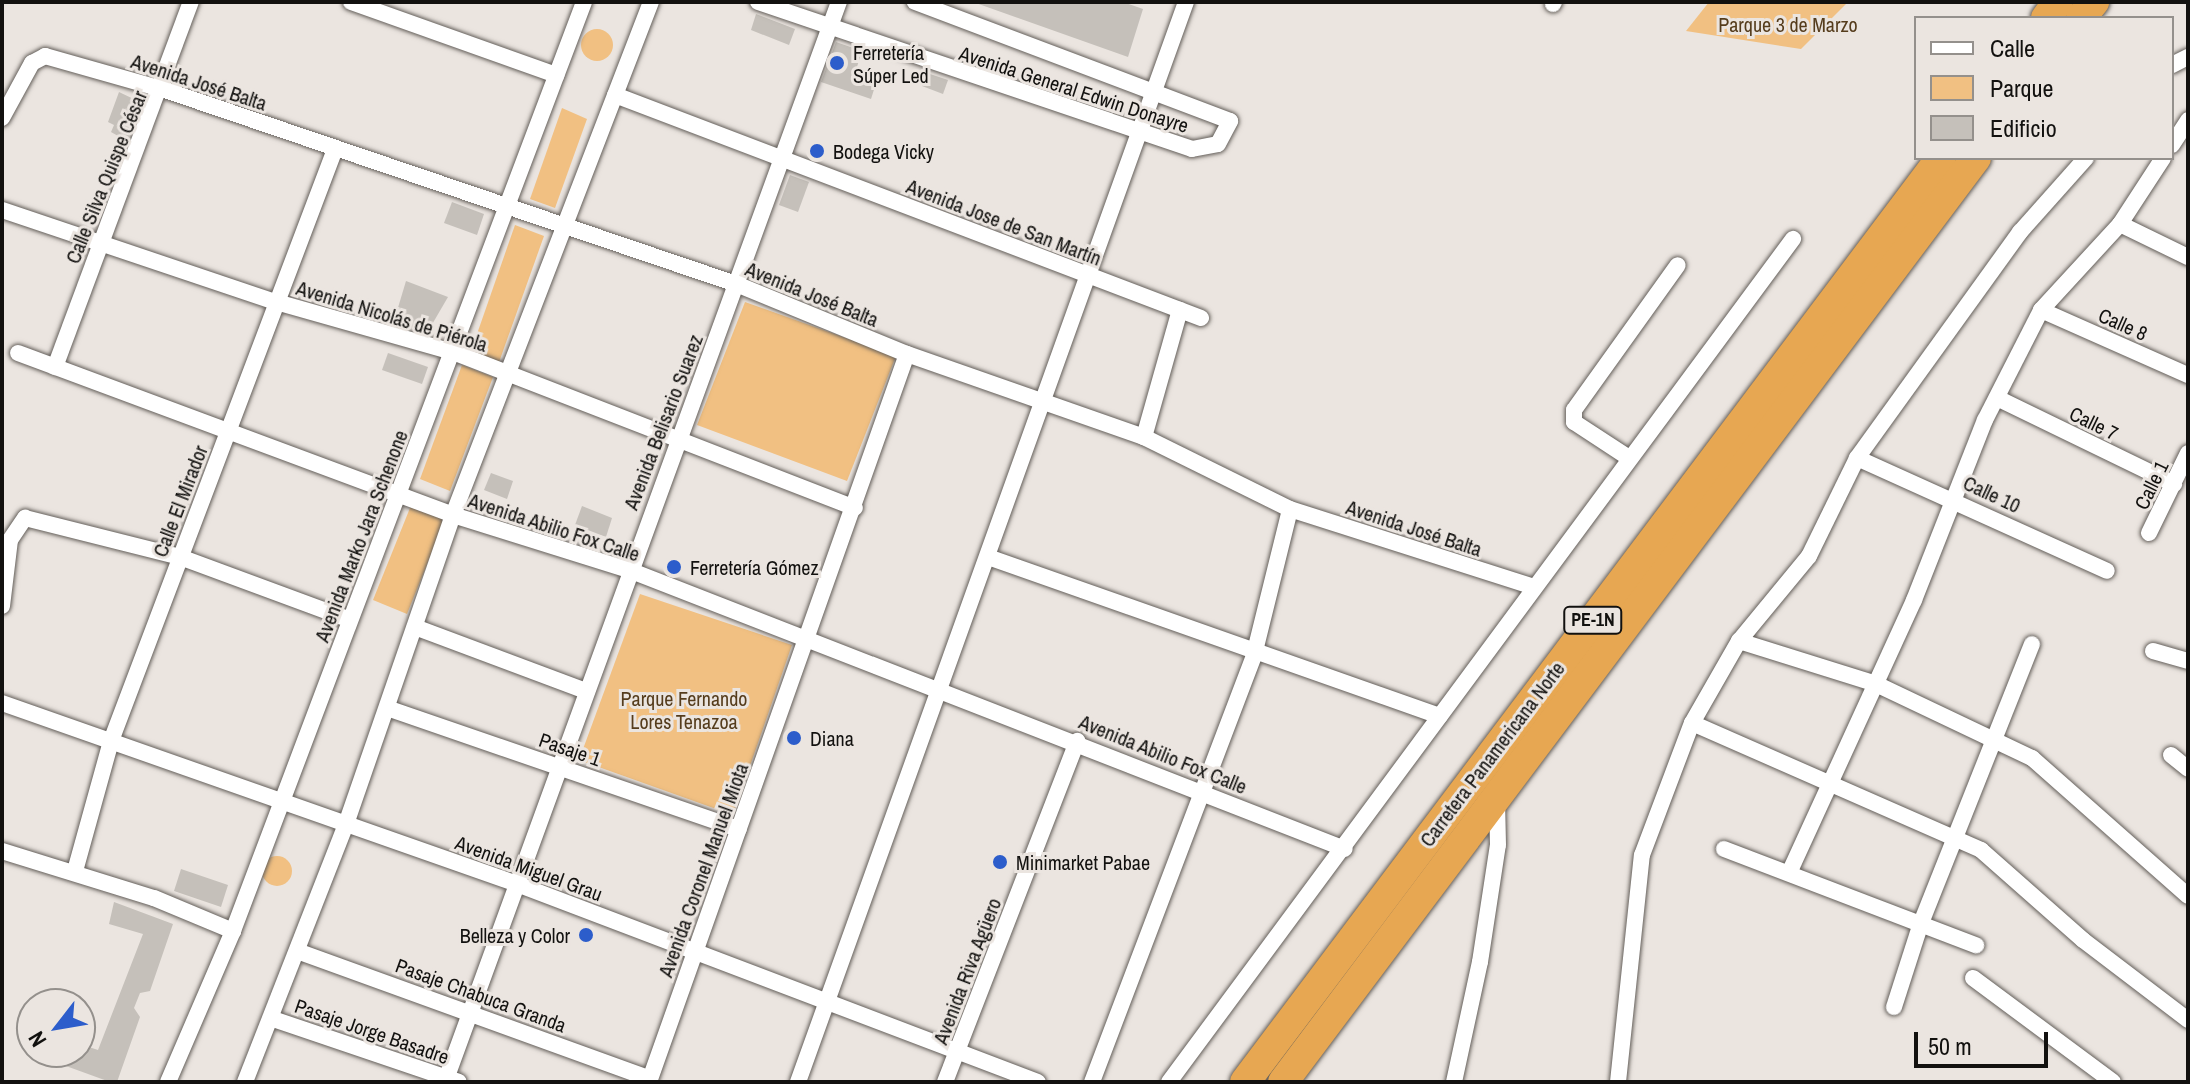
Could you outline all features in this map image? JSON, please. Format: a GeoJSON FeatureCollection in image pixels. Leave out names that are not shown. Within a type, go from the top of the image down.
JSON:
{"type":"FeatureCollection","features":[{"type":"Feature","properties":{"kind":"highway","name":"Carretera Panamericana Norte"},"geometry":{"type":"LineString","coordinates":[[1245,1082],[1939,160]]}},
{"type":"Feature","properties":{"kind":"highway","name":"Carretera Panamericana Norte"},"geometry":{"type":"LineString","coordinates":[[1283,1082],[1974,160]]}},
{"type":"Feature","properties":{"kind":"street","name":"Calle Silva Quispe César"},"geometry":{"type":"LineString","coordinates":[[55,367],[101,240],[162,89],[191,2]]}},
{"type":"Feature","properties":{"kind":"street"},"geometry":{"type":"LineString","coordinates":[[351,2],[556,75]]}},
{"type":"Feature","properties":{"kind":"street","name":"Avenida Marko Jara Schenone"},"geometry":{"type":"LineString","coordinates":[[168,1082],[233,931],[584,2]]}},
{"type":"Feature","properties":{"kind":"street"},"geometry":{"type":"LineString","coordinates":[[245,1082],[273,1019],[346,824],[453,515],[563,222],[651,2]]}},
{"type":"Feature","properties":{"kind":"street","name":"Avenida General Edwin Donayre"},"geometry":{"type":"LineString","coordinates":[[758,2],[1138,134],[1192,149],[1218,144],[1230,121],[915,2]]}},
{"type":"Feature","properties":{"kind":"street","name":"Avenida Belisario Suarez"},"geometry":{"type":"LineString","coordinates":[[451,1081],[472,1012],[629,570],[839,2]]}},
{"type":"Feature","properties":{"kind":"street"},"geometry":{"type":"LineString","coordinates":[[798,1082],[942,689],[1186,2]]}},
{"type":"Feature","properties":{"kind":"street","name":"Avenida José Balta"},"geometry":{"type":"LineString","coordinates":[[2,118],[32,63],[45,56],[162,89],[506,208],[563,222],[736,284],[907,354],[1144,437],[1290,509],[1534,587]]}},
{"type":"Feature","properties":{"kind":"street","name":"Avenida Jose de San Martín"},"geometry":{"type":"LineString","coordinates":[[615,95],[1201,318]]}},
{"type":"Feature","properties":{"kind":"street"},"geometry":{"type":"LineString","coordinates":[[2174,142],[2188,120]]}},
{"type":"Feature","properties":{"kind":"street","name":"Calle El Mirador"},"geometry":{"type":"LineString","coordinates":[[75,871],[111,741],[335,149]]}},
{"type":"Feature","properties":{"kind":"street"},"geometry":{"type":"LineString","coordinates":[[1618,1082],[1642,855],[1692,723],[1739,641],[1809,556],[1857,458],[2020,232],[2084,160]]}},
{"type":"Feature","properties":{"kind":"street"},"geometry":{"type":"LineString","coordinates":[[1790,871],[1876,684],[1997,398],[2041,310],[2120,224],[2162,160]]}},
{"type":"Feature","properties":{"kind":"street","name":"Avenida Nicolás de Piérola"},"geometry":{"type":"LineString","coordinates":[[2,210],[101,240],[276,302],[453,352],[855,508]]}},
{"type":"Feature","properties":{"kind":"street"},"geometry":{"type":"LineString","coordinates":[[2120,224],[2188,257]]}},
{"type":"Feature","properties":{"kind":"street"},"geometry":{"type":"LineString","coordinates":[[1169,1082],[1345,849],[1534,587],[1793,239]]}},
{"type":"Feature","properties":{"kind":"street"},"geometry":{"type":"LineString","coordinates":[[1629,458],[1574,422],[1574,410],[1678,265]]}},
{"type":"Feature","properties":{"kind":"street"},"geometry":{"type":"LineString","coordinates":[[1144,437],[1180,310]]}},
{"type":"Feature","properties":{"kind":"street","name":"Calle 8"},"geometry":{"type":"LineString","coordinates":[[2041,310],[2188,375]]}},
{"type":"Feature","properties":{"kind":"street","name":"Avenida Abilio Fox Calle"},"geometry":{"type":"LineString","coordinates":[[18,353],[453,515],[629,570],[1077,741],[1345,849]]}},
{"type":"Feature","properties":{"kind":"street","name":"Avenida Coronel Manuel Miota"},"geometry":{"type":"LineString","coordinates":[[649,1081],[855,508],[907,354]]}},
{"type":"Feature","properties":{"kind":"street","name":"Calle 7"},"geometry":{"type":"LineString","coordinates":[[1997,398],[2174,484]]}},
{"type":"Feature","properties":{"kind":"street","name":"Calle 1"},"geometry":{"type":"LineString","coordinates":[[2149,533],[2188,453]]}},
{"type":"Feature","properties":{"kind":"street","name":"Calle 10"},"geometry":{"type":"LineString","coordinates":[[1857,458],[1956,499],[2107,571]]}},
{"type":"Feature","properties":{"kind":"street"},"geometry":{"type":"LineString","coordinates":[[1092,1082],[1254,655],[1290,509]]}},
{"type":"Feature","properties":{"kind":"street"},"geometry":{"type":"LineString","coordinates":[[2,606],[10,540],[25,518],[180,557],[350,620]]}},
{"type":"Feature","properties":{"kind":"street"},"geometry":{"type":"LineString","coordinates":[[988,557],[1254,655],[1440,716]]}},
{"type":"Feature","properties":{"kind":"street"},"geometry":{"type":"LineString","coordinates":[[415,627],[586,691]]}},
{"type":"Feature","properties":{"kind":"street"},"geometry":{"type":"LineString","coordinates":[[1739,641],[1876,684],[2032,758],[2188,896]]}},
{"type":"Feature","properties":{"kind":"street"},"geometry":{"type":"LineString","coordinates":[[1894,1007],[1921,923],[2032,644]]}},
{"type":"Feature","properties":{"kind":"street"},"geometry":{"type":"LineString","coordinates":[[2153,651],[2188,661]]}},
{"type":"Feature","properties":{"kind":"street","name":"Avenida Miguel Grau"},"geometry":{"type":"LineString","coordinates":[[2,703],[281,804],[517,884],[1038,1082]]}},
{"type":"Feature","properties":{"kind":"street","name":"Pasaje 1"},"geometry":{"type":"LineString","coordinates":[[387,708],[739,829]]}},
{"type":"Feature","properties":{"kind":"street"},"geometry":{"type":"LineString","coordinates":[[1692,723],[1957,836],[2188,1020]]}},
{"type":"Feature","properties":{"kind":"street","name":"Avenida Riva Agüero"},"geometry":{"type":"LineString","coordinates":[[945,1082],[1077,741]]}},
{"type":"Feature","properties":{"kind":"street"},"geometry":{"type":"LineString","coordinates":[[2171,755],[2188,769]]}},
{"type":"Feature","properties":{"kind":"street"},"geometry":{"type":"LineString","coordinates":[[1454,1082],[1483,947],[1498,845],[1497,796]]}},
{"type":"Feature","properties":{"kind":"street"},"geometry":{"type":"LineString","coordinates":[[1724,849],[1790,871],[1976,945]]}},
{"type":"Feature","properties":{"kind":"street"},"geometry":{"type":"LineString","coordinates":[[2,851],[75,871],[233,931]]}},
{"type":"Feature","properties":{"kind":"street","name":"Pasaje Chabuca Granda"},"geometry":{"type":"LineString","coordinates":[[297,951],[472,1012],[649,1081]]}},
{"type":"Feature","properties":{"kind":"street"},"geometry":{"type":"LineString","coordinates":[[1973,978],[2113,1082]]}},
{"type":"Feature","properties":{"kind":"street","name":"Pasaje Jorge Basadre"},"geometry":{"type":"LineString","coordinates":[[273,1019],[451,1081]]}},
{"type":"Feature","properties":{"kind":"green space","name":"Parque 3 de Marzo"},"geometry":{"type":"Polygon","coordinates":[[[1709,2],[1848,2],[1801,49],[1686,31],[1709,2]]]}},
{"type":"Feature","properties":{"kind":"green space"},"geometry":{"type":"Polygon","coordinates":[[[597,29],[608,34],[613,45],[608,56],[597,61],[586,56],[581,45],[586,34],[597,29]]]}},
{"type":"Feature","properties":{"kind":"green space"},"geometry":{"type":"Polygon","coordinates":[[[562,108],[587,119],[555,208],[530,199],[562,108]]]}},
{"type":"Feature","properties":{"kind":"green space"},"geometry":{"type":"Polygon","coordinates":[[[515,225],[544,236],[498,365],[470,354],[515,225]]]}},
{"type":"Feature","properties":{"kind":"green space"},"geometry":{"type":"Polygon","coordinates":[[[745,302],[896,356],[847,481],[697,425],[745,302]]]}},
{"type":"Feature","properties":{"kind":"green space"},"geometry":{"type":"Polygon","coordinates":[[[462,365],[493,377],[450,491],[420,479],[462,365]]]}},
{"type":"Feature","properties":{"kind":"green space"},"geometry":{"type":"Polygon","coordinates":[[[412,503],[446,517],[407,614],[373,600],[412,503]]]}},
{"type":"Feature","properties":{"kind":"green space","name":"Parque Fernando Lores Tenazoa"},"geometry":{"type":"Polygon","coordinates":[[[640,594],[792,645],[733,815],[579,760],[640,594]]]}},
{"type":"Feature","properties":{"kind":"green space"},"geometry":{"type":"Polygon","coordinates":[[[277,856],[288,860],[292,871],[288,882],[277,886],[266,882],[262,871],[266,860],[277,856]]]}},
{"type":"Feature","properties":{"kind":"building"},"geometry":{"type":"Polygon","coordinates":[[[973,2],[1123,2],[1143,9],[1128,57],[973,2]]]}},
{"type":"Feature","properties":{"kind":"building"},"geometry":{"type":"Polygon","coordinates":[[[756,14],[795,29],[789,45],[751,30],[756,14]]]}},
{"type":"Feature","properties":{"kind":"building"},"geometry":{"type":"Polygon","coordinates":[[[836,42],[862,51],[856,70],[878,77],[871,99],[821,82],[836,42]]]}},
{"type":"Feature","properties":{"kind":"building"},"geometry":{"type":"Polygon","coordinates":[[[927,73],[948,80],[943,94],[922,86],[927,73]]]}},
{"type":"Feature","properties":{"kind":"building"},"geometry":{"type":"Polygon","coordinates":[[[119,92],[142,103],[127,141],[111,132],[114,125],[108,122],[119,92]]]}},
{"type":"Feature","properties":{"kind":"building"},"geometry":{"type":"Polygon","coordinates":[[[790,175],[809,182],[798,212],[779,205],[790,175]]]}},
{"type":"Feature","properties":{"kind":"building"},"geometry":{"type":"Polygon","coordinates":[[[452,202],[484,214],[477,235],[444,223],[452,202]]]}},
{"type":"Feature","properties":{"kind":"building"},"geometry":{"type":"Polygon","coordinates":[[[406,281],[448,297],[427,333],[394,321],[406,281]]]}},
{"type":"Feature","properties":{"kind":"building"},"geometry":{"type":"Polygon","coordinates":[[[388,353],[428,367],[422,384],[382,370],[388,353]]]}},
{"type":"Feature","properties":{"kind":"building"},"geometry":{"type":"Polygon","coordinates":[[[491,473],[513,481],[507,499],[484,490],[491,473]]]}},
{"type":"Feature","properties":{"kind":"building"},"geometry":{"type":"Polygon","coordinates":[[[582,506],[612,518],[606,537],[575,525],[582,506]]]}},
{"type":"Feature","properties":{"kind":"building"},"geometry":{"type":"Polygon","coordinates":[[[181,869],[228,885],[221,907],[174,891],[181,869]]]}},
{"type":"Feature","properties":{"kind":"building"},"geometry":{"type":"Polygon","coordinates":[[[114,902],[173,924],[150,991],[140,993],[134,1008],[140,1017],[117,1082],[72,1068],[96,1068],[96,1049],[143,934],[109,924],[114,902]]]}},
{"type":"Feature","properties":{"kind":"place","name":"Ferretería Súper Led"},"geometry":{"type":"Point","coordinates":[837,63]}},
{"type":"Feature","properties":{"kind":"place","name":"Bodega Vicky"},"geometry":{"type":"Point","coordinates":[817,151]}},
{"type":"Feature","properties":{"kind":"place","name":"Ferretería Gómez"},"geometry":{"type":"Point","coordinates":[674,567]}},
{"type":"Feature","properties":{"kind":"place","name":"Diana"},"geometry":{"type":"Point","coordinates":[794,738]}},
{"type":"Feature","properties":{"kind":"place","name":"Minimarket Pabae"},"geometry":{"type":"Point","coordinates":[1000,862]}},
{"type":"Feature","properties":{"kind":"place","name":"Belleza y Color"},"geometry":{"type":"Point","coordinates":[586,935]}}]}
